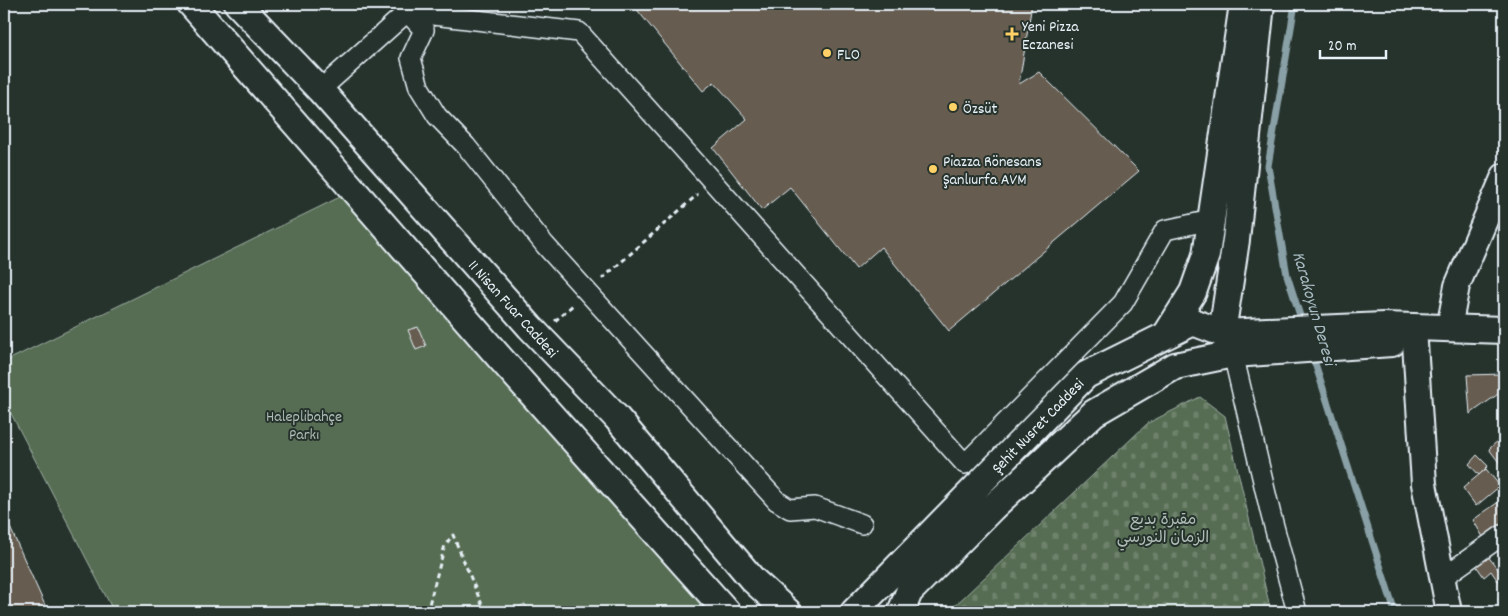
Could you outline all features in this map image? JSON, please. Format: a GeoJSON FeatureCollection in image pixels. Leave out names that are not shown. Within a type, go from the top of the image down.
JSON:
{"type":"FeatureCollection","features":[{"type":"Feature","properties":{"kind":"main road"},"geometry":{"type":"LineString","coordinates":[[191,4],[506,364],[727,612]]}},
{"type":"Feature","properties":{"kind":"main road","name":"11 Nisan Fuar Caddesi"},"geometry":{"type":"LineString","coordinates":[[238,4],[320,90],[538,336],[616,417],[752,579],[788,612]]}},
{"type":"Feature","properties":{"kind":"main road"},"geometry":{"type":"LineString","coordinates":[[1166,335],[1193,292],[1206,255],[1243,4]]}},
{"type":"Feature","properties":{"kind":"main road"},"geometry":{"type":"LineString","coordinates":[[1239,343],[1236,240],[1261,4]]}},
{"type":"Feature","properties":{"kind":"main road","name":"Şehit Nusret Caddesi"},"geometry":{"type":"LineString","coordinates":[[854,612],[1086,374],[1193,322],[1239,343]]}},
{"type":"Feature","properties":{"kind":"main road","name":"Şehit Nusret Caddesi"},"geometry":{"type":"LineString","coordinates":[[1400,337],[1449,328],[1504,330]]}},
{"type":"Feature","properties":{"kind":"main road","name":"Şehit Nusret Caddesi"},"geometry":{"type":"LineString","coordinates":[[901,612],[909,592],[992,508],[1094,413],[1175,366],[1239,343],[1400,337],[1504,347]]}},
{"type":"Feature","properties":{"kind":"street"},"geometry":{"type":"LineString","coordinates":[[320,90],[408,12],[578,32],[966,464],[1123,303],[1164,230],[1211,220]]}},
{"type":"Feature","properties":{"kind":"street"},"geometry":{"type":"LineString","coordinates":[[408,12],[424,30],[411,58],[419,87],[437,116],[466,146],[545,245],[777,501],[790,509],[815,506],[862,524]]}},
{"type":"Feature","properties":{"kind":"street"},"geometry":{"type":"LineString","coordinates":[[1449,328],[1457,286],[1504,176]]}},
{"type":"Feature","properties":{"kind":"street"},"geometry":{"type":"LineString","coordinates":[[1400,337],[1424,484],[1449,612]]}},
{"type":"Feature","properties":{"kind":"street"},"geometry":{"type":"LineString","coordinates":[[1239,343],[1271,515],[1297,612]]}},
{"type":"Feature","properties":{"kind":"street"},"geometry":{"type":"LineString","coordinates":[[1442,578],[1504,534]]}},
{"type":"Feature","properties":{"kind":"path"},"geometry":{"type":"LineString","coordinates":[[538,336],[712,181]]}},
{"type":"Feature","properties":{"kind":"path"},"geometry":{"type":"LineString","coordinates":[[427,612],[445,545],[453,535],[485,612]]}},
{"type":"Feature","properties":{"kind":"green space","name":"Haleplibahçe Parkı"},"geometry":{"type":"Polygon","coordinates":[[[348,193],[705,604],[707,612],[114,612],[4,400],[4,362],[348,193]]]}},
{"type":"Feature","properties":{"kind":"green space","name":"مقبرة بديع الزمان النورسي"},"geometry":{"type":"Polygon","coordinates":[[[1200,397],[1225,416],[1271,612],[948,612],[1148,423],[1200,397]]]}},
{"type":"Feature","properties":{"kind":"building","name":"Piazza Rönesans Şanlıurfa AVM"},"geometry":{"type":"Polygon","coordinates":[[[637,4],[1032,4],[1019,84],[1039,72],[1139,171],[949,331],[881,247],[856,269],[790,187],[762,210],[713,148],[747,119],[714,82],[703,91],[634,6],[637,4]]]}},
{"type":"Feature","properties":{"kind":"building"},"geometry":{"type":"Polygon","coordinates":[[[418,327],[426,346],[416,350],[408,330],[418,327]]]}},
{"type":"Feature","properties":{"kind":"building"},"geometry":{"type":"Polygon","coordinates":[[[1504,374],[1504,390],[1470,414],[1467,375],[1504,374]]]}},
{"type":"Feature","properties":{"kind":"building"},"geometry":{"type":"Polygon","coordinates":[[[1504,435],[1504,469],[1489,449],[1504,435]]]}},
{"type":"Feature","properties":{"kind":"building"},"geometry":{"type":"Polygon","coordinates":[[[1477,455],[1488,466],[1479,475],[1469,464],[1477,455]]]}},
{"type":"Feature","properties":{"kind":"building"},"geometry":{"type":"Polygon","coordinates":[[[1486,469],[1500,486],[1476,506],[1463,488],[1486,469]]]}},
{"type":"Feature","properties":{"kind":"building"},"geometry":{"type":"Polygon","coordinates":[[[1504,498],[1504,522],[1483,537],[1473,520],[1504,498]]]}},
{"type":"Feature","properties":{"kind":"building"},"geometry":{"type":"Polygon","coordinates":[[[4,514],[48,612],[4,612],[4,514]]]}},
{"type":"Feature","properties":{"kind":"building"},"geometry":{"type":"Polygon","coordinates":[[[1487,555],[1504,577],[1498,581],[1491,571],[1484,577],[1475,564],[1487,555]]]}},
{"type":"Feature","properties":{"kind":"building"},"geometry":{"type":"Polygon","coordinates":[[[1504,597],[1504,612],[1498,599],[1504,597]]]}},
{"type":"Feature","properties":{"kind":"building"},"geometry":{"type":"Polygon","coordinates":[[[525,604],[529,612],[509,612],[525,604]]]}},
{"type":"Feature","properties":{"kind":"waterway","name":"Karakoyun Deresi"},"geometry":{"type":"LineString","coordinates":[[1295,4],[1268,166],[1287,275],[1303,325]]}},
{"type":"Feature","properties":{"kind":"waterway","name":"Karakoyun Deresi"},"geometry":{"type":"LineString","coordinates":[[1312,354],[1395,612]]}},
{"type":"Feature","properties":{"kind":"place","name":"Yeni Pizza Eczanesi"},"geometry":{"type":"Point","coordinates":[1012,34]}},
{"type":"Feature","properties":{"kind":"place","name":"FLO"},"geometry":{"type":"Point","coordinates":[827,53]}},
{"type":"Feature","properties":{"kind":"place","name":"Özsüt"},"geometry":{"type":"Point","coordinates":[953,107]}},
{"type":"Feature","properties":{"kind":"place","name":"Piazza Rönesans Şanlıurfa AVM"},"geometry":{"type":"Point","coordinates":[933,169]}}]}
